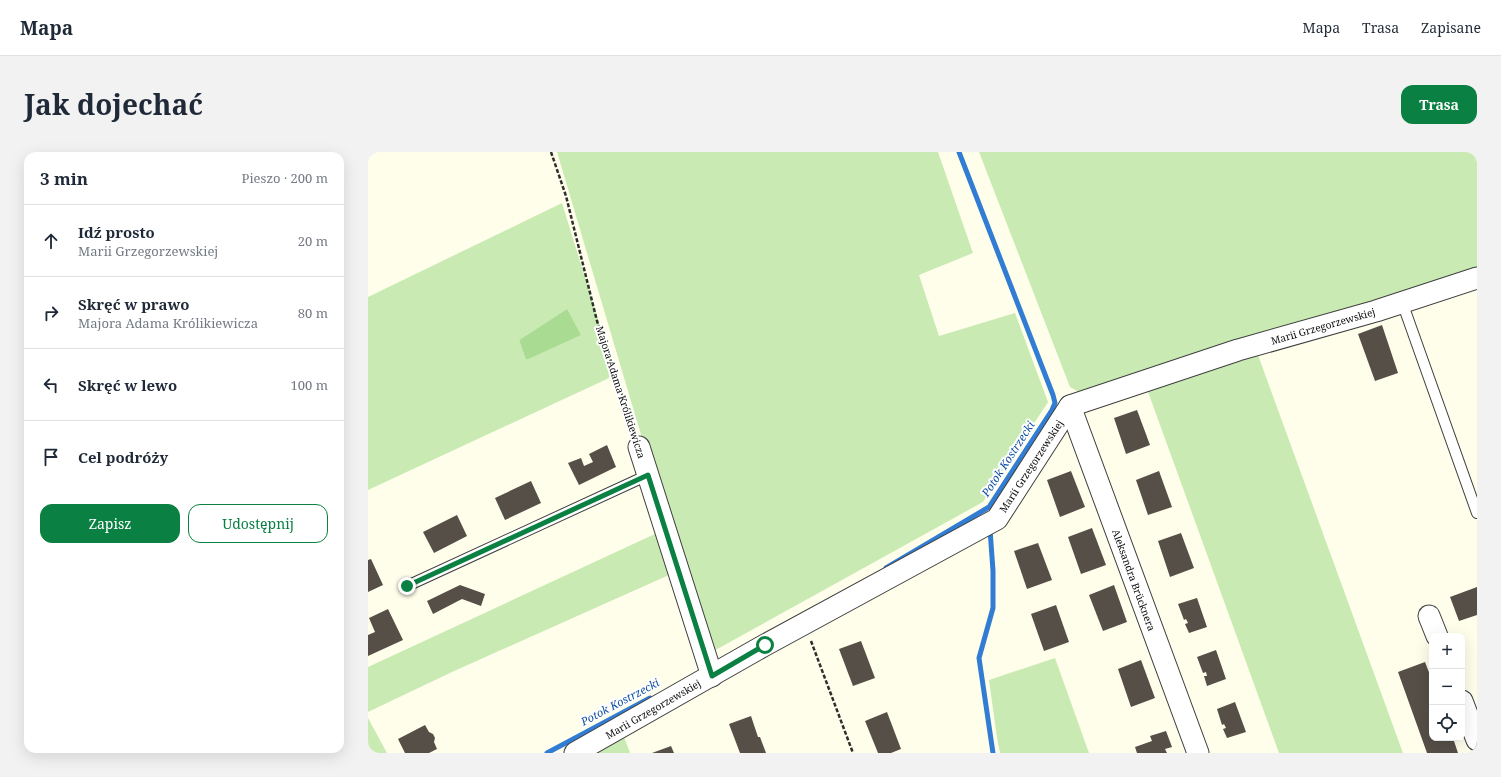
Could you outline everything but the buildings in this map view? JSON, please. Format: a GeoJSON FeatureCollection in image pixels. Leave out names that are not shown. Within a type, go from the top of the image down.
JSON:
{"type":"FeatureCollection","features":[{"type":"Feature","properties":{"kind":"street","name":"Marii Grzegorzewskiej"},"geometry":{"type":"LineString","coordinates":[[575,753],[804,624],[997,519],[1070,406],[1238,350],[1402,302],[1477,278]]}},
{"type":"Feature","properties":{"kind":"street","name":"Aleksandra Brücknera"},"geometry":{"type":"LineString","coordinates":[[1070,406],[1198,753]]}},
{"type":"Feature","properties":{"kind":"street","name":"Majora Adama Królikiewicza"},"geometry":{"type":"LineString","coordinates":[[639,447],[712,676]]}},
{"type":"Feature","properties":{"kind":"street"},"geometry":{"type":"LineString","coordinates":[[1429,616],[1436,633]]}},
{"type":"Feature","properties":{"kind":"street"},"geometry":{"type":"LineString","coordinates":[[1464,705],[1477,740]]}},
{"type":"Feature","properties":{"kind":"lane"},"geometry":{"type":"LineString","coordinates":[[1402,302],[1477,513]]}},
{"type":"Feature","properties":{"kind":"lane"},"geometry":{"type":"LineString","coordinates":[[407,586],[648,475]]}},
{"type":"Feature","properties":{"kind":"path","name":"Majora Adama Królikiewicza"},"geometry":{"type":"LineString","coordinates":[[551,152],[566,196],[597,322],[639,447]]}},
{"type":"Feature","properties":{"kind":"path"},"geometry":{"type":"LineString","coordinates":[[804,624],[853,753]]}},
{"type":"Feature","properties":{"kind":"green space"},"geometry":{"type":"Polygon","coordinates":[[[557,152],[938,152],[973,253],[919,275],[939,336],[1015,313],[1048,402],[983,502],[712,652],[639,428],[557,152]]]}},
{"type":"Feature","properties":{"kind":"green space"},"geometry":{"type":"Polygon","coordinates":[[[979,152],[1477,152],[1477,268],[1186,360],[1079,392],[1070,387],[979,152]]]}},
{"type":"Feature","properties":{"kind":"green space"},"geometry":{"type":"Polygon","coordinates":[[[562,203],[600,326],[613,375],[368,490],[368,297],[562,203]],[[567,309],[519,340],[527,360],[567,309]]]}},
{"type":"Feature","properties":{"kind":"green space"},"geometry":{"type":"Polygon","coordinates":[[[567,309],[581,335],[526,360],[519,340],[567,309]]]}},
{"type":"Feature","properties":{"kind":"green space"},"geometry":{"type":"Polygon","coordinates":[[[1258,355],[1403,753],[1279,753],[1147,389],[1258,355]]]}},
{"type":"Feature","properties":{"kind":"green space"},"geometry":{"type":"Polygon","coordinates":[[[657,533],[669,575],[452,672],[368,712],[368,667],[657,533]]]}},
{"type":"Feature","properties":{"kind":"green space"},"geometry":{"type":"Polygon","coordinates":[[[1055,658],[1089,753],[1000,753],[989,680],[1055,658]]]}},
{"type":"Feature","properties":{"kind":"green space"},"geometry":{"type":"Polygon","coordinates":[[[368,718],[387,753],[368,753],[368,718]]]}},
{"type":"Feature","properties":{"kind":"green space"},"geometry":{"type":"Polygon","coordinates":[[[623,734],[630,753],[591,753],[623,734]]]}},
{"type":"Feature","properties":{"kind":"waterway","name":"Potok Kostrzecki"},"geometry":{"type":"LineString","coordinates":[[886,568],[989,507],[1052,410],[1055,403],[959,152]]}},
{"type":"Feature","properties":{"kind":"waterway"},"geometry":{"type":"LineString","coordinates":[[990,529],[993,571],[993,608],[979,658],[993,753]]}},
{"type":"Feature","properties":{"kind":"waterway","name":"Potok Kostrzecki"},"geometry":{"type":"LineString","coordinates":[[547,753],[650,698]]}},
{"type":"Feature","properties":{"kind":"route"},"geometry":{"type":"LineString","coordinates":[[407,586],[648,475],[712,676],[765,645]]}}]}
